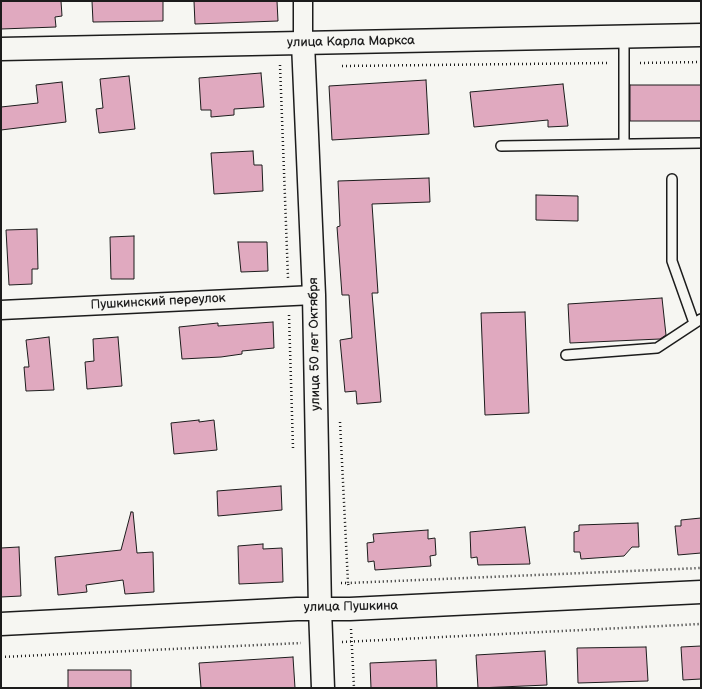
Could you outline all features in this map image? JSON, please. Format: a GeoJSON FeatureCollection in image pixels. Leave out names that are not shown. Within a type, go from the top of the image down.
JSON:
{"type":"FeatureCollection","features":[{"type":"Feature","properties":{"kind":"main road","name":"улица Карла Маркса"},"geometry":{"type":"LineString","coordinates":[[1,50],[701,35]]}},
{"type":"Feature","properties":{"kind":"main road","name":"улица 50 лет Октября"},"geometry":{"type":"LineString","coordinates":[[303,43],[314,295],[320,609],[308,646],[323,688]]}},
{"type":"Feature","properties":{"kind":"main road","name":"улица Пушкина"},"geometry":{"type":"LineString","coordinates":[[1,624],[297,609],[350,609],[701,592]]}},
{"type":"Feature","properties":{"kind":"street","name":"улица 50 лет Октября"},"geometry":{"type":"LineString","coordinates":[[303,1],[303,43]]}},
{"type":"Feature","properties":{"kind":"street","name":"Пушкинский переулок"},"geometry":{"type":"LineString","coordinates":[[1,310],[314,295]]}},
{"type":"Feature","properties":{"kind":"lane"},"geometry":{"type":"LineString","coordinates":[[624,36],[624,143]]}},
{"type":"Feature","properties":{"kind":"lane"},"geometry":{"type":"LineString","coordinates":[[501,146],[701,143]]}},
{"type":"Feature","properties":{"kind":"lane"},"geometry":{"type":"LineString","coordinates":[[566,355],[657,348],[698,321],[672,261],[672,178]]}},
{"type":"Feature","properties":{"kind":"path"},"geometry":{"type":"LineString","coordinates":[[337,66],[701,62]]}},
{"type":"Feature","properties":{"kind":"path"},"geometry":{"type":"LineString","coordinates":[[272,64],[304,65]]}},
{"type":"Feature","properties":{"kind":"path"},"geometry":{"type":"LineString","coordinates":[[280,64],[294,453]]}},
{"type":"Feature","properties":{"kind":"path"},"geometry":{"type":"LineString","coordinates":[[340,416],[348,583],[701,568]]}},
{"type":"Feature","properties":{"kind":"path"},"geometry":{"type":"LineString","coordinates":[[297,609],[308,646]]}},
{"type":"Feature","properties":{"kind":"path"},"geometry":{"type":"LineString","coordinates":[[1,657],[308,646],[701,624]]}},
{"type":"Feature","properties":{"kind":"building"},"geometry":{"type":"Polygon","coordinates":[[[1,1],[61,1],[62,16],[55,17],[56,27],[1,29],[1,1]]]}},
{"type":"Feature","properties":{"kind":"building"},"geometry":{"type":"Polygon","coordinates":[[[92,1],[163,1],[163,21],[93,22],[92,1]]]}},
{"type":"Feature","properties":{"kind":"building"},"geometry":{"type":"Polygon","coordinates":[[[194,1],[277,1],[278,21],[195,24],[194,1]]]}},
{"type":"Feature","properties":{"kind":"building"},"geometry":{"type":"Polygon","coordinates":[[[261,73],[264,107],[234,109],[234,115],[211,117],[211,110],[201,110],[199,78],[261,73]]]}},
{"type":"Feature","properties":{"kind":"building"},"geometry":{"type":"Polygon","coordinates":[[[129,76],[135,129],[99,133],[96,109],[103,108],[100,79],[129,76]]]}},
{"type":"Feature","properties":{"kind":"building"},"geometry":{"type":"Polygon","coordinates":[[[426,80],[429,134],[332,140],[329,86],[426,80]]]}},
{"type":"Feature","properties":{"kind":"building"},"geometry":{"type":"Polygon","coordinates":[[[62,82],[66,122],[1,130],[1,107],[38,103],[36,85],[62,82]]]}},
{"type":"Feature","properties":{"kind":"building"},"geometry":{"type":"Polygon","coordinates":[[[563,84],[568,126],[548,127],[548,120],[474,127],[470,92],[563,84]]]}},
{"type":"Feature","properties":{"kind":"building"},"geometry":{"type":"Polygon","coordinates":[[[630,85],[701,85],[701,121],[630,121],[630,85]]]}},
{"type":"Feature","properties":{"kind":"building"},"geometry":{"type":"Polygon","coordinates":[[[253,151],[254,165],[262,165],[263,191],[214,194],[211,153],[253,151]]]}},
{"type":"Feature","properties":{"kind":"building"},"geometry":{"type":"Polygon","coordinates":[[[429,178],[430,202],[372,204],[378,293],[372,293],[381,402],[357,404],[356,391],[345,392],[340,340],[352,338],[349,295],[342,295],[337,227],[340,226],[338,181],[429,178]]]}},
{"type":"Feature","properties":{"kind":"building"},"geometry":{"type":"Polygon","coordinates":[[[536,195],[578,196],[578,221],[536,220],[536,195]]]}},
{"type":"Feature","properties":{"kind":"building"},"geometry":{"type":"Polygon","coordinates":[[[37,229],[38,269],[32,269],[32,284],[9,285],[6,230],[37,229]]]}},
{"type":"Feature","properties":{"kind":"building"},"geometry":{"type":"Polygon","coordinates":[[[134,236],[134,279],[111,279],[110,237],[134,236]]]}},
{"type":"Feature","properties":{"kind":"building"},"geometry":{"type":"Polygon","coordinates":[[[238,242],[267,242],[268,271],[241,272],[238,242]]]}},
{"type":"Feature","properties":{"kind":"building"},"geometry":{"type":"Polygon","coordinates":[[[662,298],[666,335],[660,339],[570,343],[568,304],[662,298]]]}},
{"type":"Feature","properties":{"kind":"building"},"geometry":{"type":"Polygon","coordinates":[[[525,312],[529,413],[485,415],[481,313],[525,312]]]}},
{"type":"Feature","properties":{"kind":"building"},"geometry":{"type":"Polygon","coordinates":[[[273,322],[274,348],[242,351],[242,354],[221,357],[182,359],[179,327],[218,323],[218,326],[273,322]]]}},
{"type":"Feature","properties":{"kind":"building"},"geometry":{"type":"Polygon","coordinates":[[[49,337],[54,390],[26,391],[24,367],[29,367],[26,340],[49,337]]]}},
{"type":"Feature","properties":{"kind":"building"},"geometry":{"type":"Polygon","coordinates":[[[118,337],[122,386],[87,389],[85,362],[94,361],[93,339],[118,337]]]}},
{"type":"Feature","properties":{"kind":"building"},"geometry":{"type":"Polygon","coordinates":[[[199,420],[199,422],[214,420],[217,450],[174,454],[171,423],[199,420]]]}},
{"type":"Feature","properties":{"kind":"building"},"geometry":{"type":"Polygon","coordinates":[[[281,486],[282,510],[218,516],[217,491],[281,486]]]}},
{"type":"Feature","properties":{"kind":"building"},"geometry":{"type":"Polygon","coordinates":[[[131,512],[133,512],[137,553],[153,552],[154,592],[125,594],[123,580],[86,585],[87,592],[58,595],[55,557],[121,550],[131,512]]]}},
{"type":"Feature","properties":{"kind":"building"},"geometry":{"type":"Polygon","coordinates":[[[701,518],[701,553],[678,555],[675,526],[681,526],[681,520],[701,518]]]}},
{"type":"Feature","properties":{"kind":"building"},"geometry":{"type":"Polygon","coordinates":[[[638,523],[639,547],[632,547],[624,556],[581,559],[580,552],[574,552],[574,532],[579,531],[579,525],[638,523]]]}},
{"type":"Feature","properties":{"kind":"building"},"geometry":{"type":"Polygon","coordinates":[[[525,527],[530,564],[478,565],[477,557],[471,558],[470,532],[525,527]]]}},
{"type":"Feature","properties":{"kind":"building"},"geometry":{"type":"Polygon","coordinates":[[[428,530],[428,539],[435,538],[436,555],[430,556],[431,566],[375,570],[374,561],[368,562],[367,543],[374,542],[373,534],[428,530]]]}},
{"type":"Feature","properties":{"kind":"building"},"geometry":{"type":"Polygon","coordinates":[[[263,544],[263,549],[282,548],[283,582],[239,584],[238,546],[263,544]]]}},
{"type":"Feature","properties":{"kind":"building"},"geometry":{"type":"Polygon","coordinates":[[[19,547],[21,596],[1,597],[1,548],[19,547]]]}},
{"type":"Feature","properties":{"kind":"building"},"geometry":{"type":"Polygon","coordinates":[[[701,646],[701,679],[683,680],[681,647],[701,646]]]}},
{"type":"Feature","properties":{"kind":"building"},"geometry":{"type":"Polygon","coordinates":[[[646,647],[648,681],[578,683],[577,648],[646,647]]]}},
{"type":"Feature","properties":{"kind":"building"},"geometry":{"type":"Polygon","coordinates":[[[545,651],[547,685],[478,688],[476,655],[545,651]]]}},
{"type":"Feature","properties":{"kind":"building"},"geometry":{"type":"Polygon","coordinates":[[[293,657],[295,688],[201,688],[199,663],[293,657]]]}},
{"type":"Feature","properties":{"kind":"building"},"geometry":{"type":"Polygon","coordinates":[[[436,660],[437,688],[371,688],[370,663],[436,660]]]}},
{"type":"Feature","properties":{"kind":"building"},"geometry":{"type":"Polygon","coordinates":[[[68,670],[131,670],[131,688],[68,688],[68,670]]]}}]}
